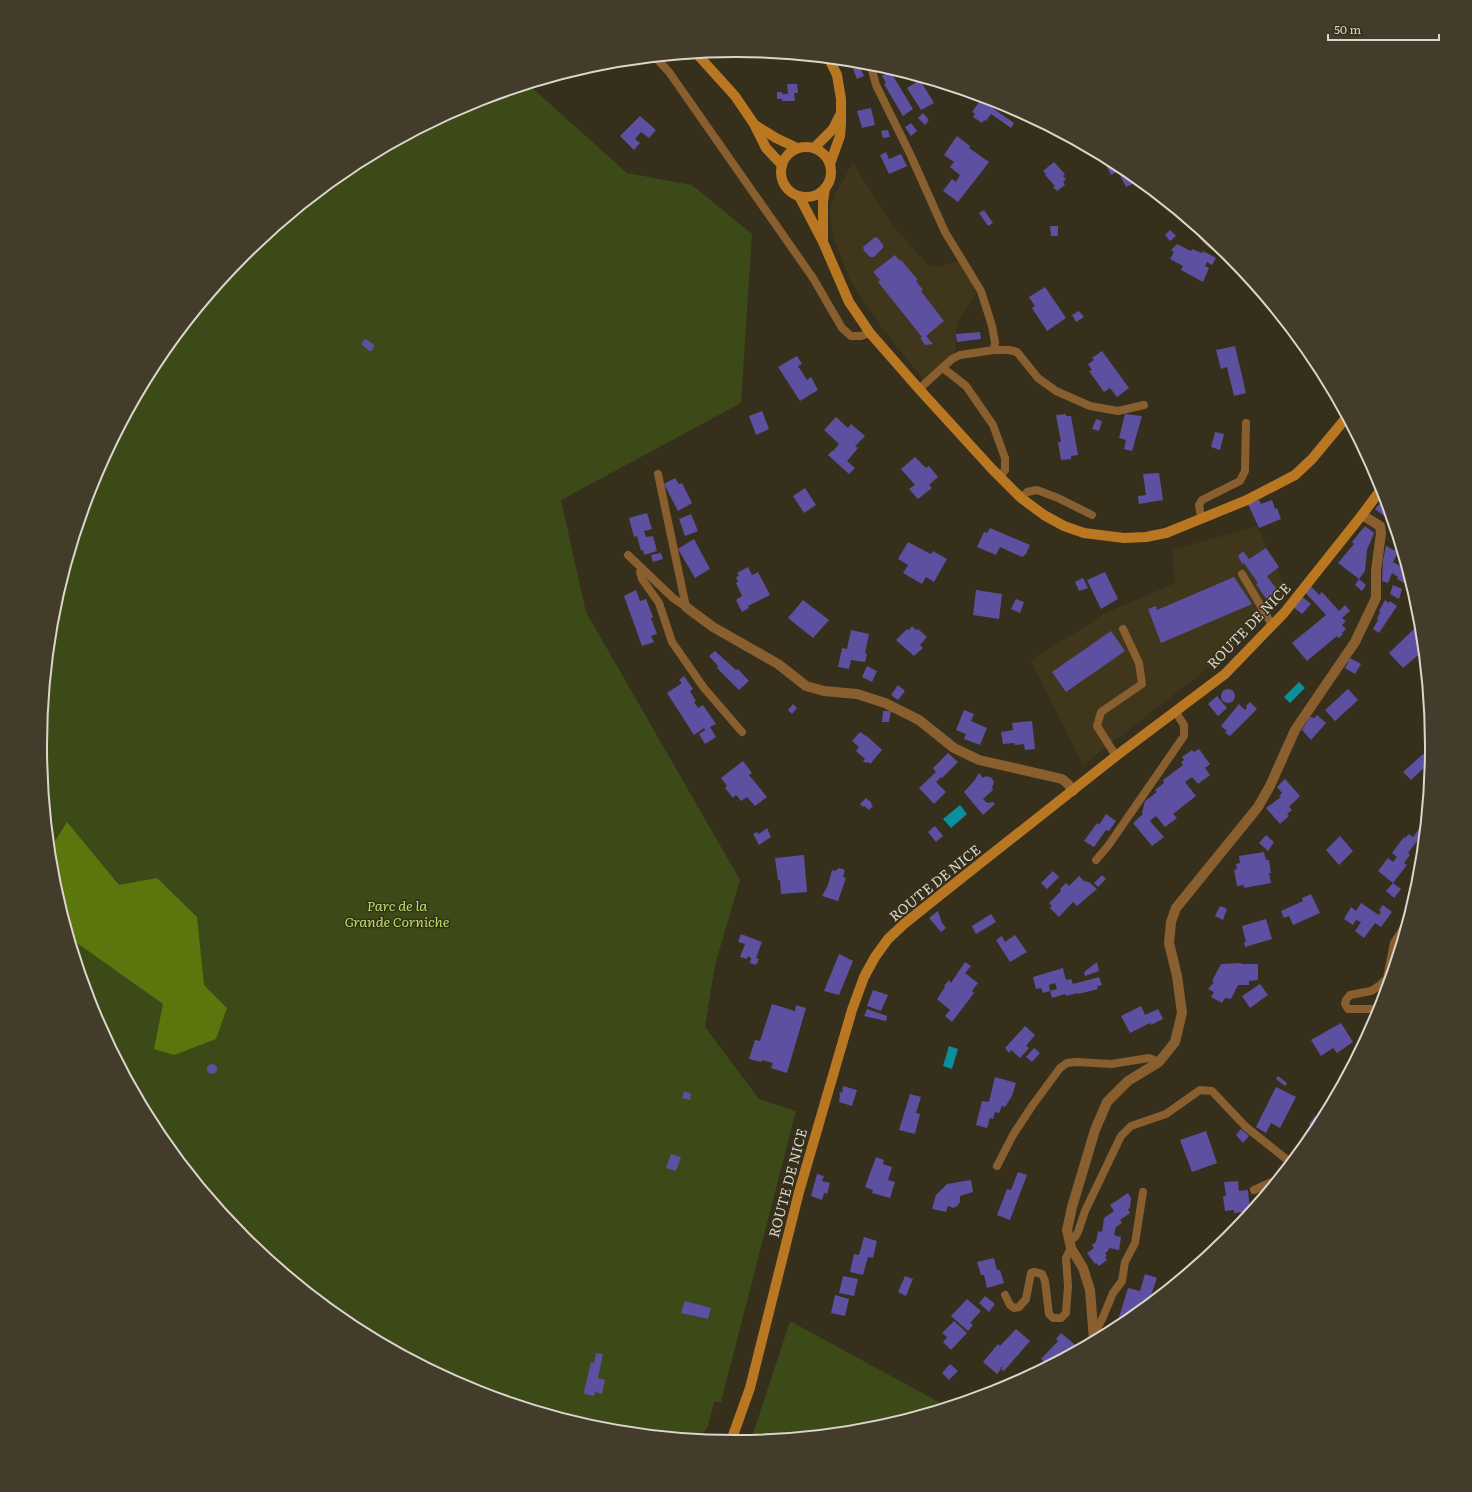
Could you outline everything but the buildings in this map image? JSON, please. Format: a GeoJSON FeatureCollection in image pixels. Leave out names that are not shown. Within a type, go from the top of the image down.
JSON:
{"type":"FeatureCollection","features":[{"type":"Feature","properties":{"kind":"main road"},"geometry":{"type":"LineString","coordinates":[[700,58],[730,91],[754,124],[766,148],[782,165]]}},
{"type":"Feature","properties":{"kind":"main road"},"geometry":{"type":"LineString","coordinates":[[830,164],[840,136],[841,113],[841,99],[837,75],[831,64]]}},
{"type":"Feature","properties":{"kind":"main road"},"geometry":{"type":"LineString","coordinates":[[814,148],[833,129],[841,113]]}},
{"type":"Feature","properties":{"kind":"main road"},"geometry":{"type":"LineString","coordinates":[[754,124],[776,138],[797,148]]}},
{"type":"Feature","properties":{"kind":"main road"},"geometry":{"type":"LineString","coordinates":[[797,148],[814,148],[821,151],[830,164],[830,181],[825,188],[813,196],[799,196],[792,193],[782,180],[782,165],[790,152],[797,148]]}},
{"type":"Feature","properties":{"kind":"main road"},"geometry":{"type":"LineString","coordinates":[[823,242],[823,202],[825,188]]}},
{"type":"Feature","properties":{"kind":"main road"},"geometry":{"type":"LineString","coordinates":[[799,196],[823,242],[849,302],[870,333],[919,390],[1021,498],[1044,515],[1064,526],[1084,533],[1104,537],[1124,538],[1166,533],[1247,500],[1296,475],[1312,459],[1343,421]]}},
{"type":"Feature","properties":{"kind":"main road","name":"ROUTE DE NICE"},"geometry":{"type":"LineString","coordinates":[[733,1435],[750,1388],[799,1192],[852,1010],[864,977],[875,957],[888,939],[904,924],[1116,756],[1225,674],[1284,613],[1377,494]]}},
{"type":"Feature","properties":{"kind":"street"},"geometry":{"type":"LineString","coordinates":[[1094,1335],[1090,1290],[1082,1268],[1070,1245],[1067,1230],[1072,1207],[1095,1130],[1107,1102],[1128,1081],[1158,1062],[1175,1042],[1182,1013],[1177,976],[1169,943],[1171,922],[1176,908],[1258,807],[1270,786],[1296,730],[1355,642],[1376,598],[1376,571],[1381,533],[1380,526],[1362,515]]}},
{"type":"Feature","properties":{"kind":"street"},"geometry":{"type":"LineString","coordinates":[[686,607],[713,627],[778,664],[806,686],[824,691],[857,694],[885,703],[919,720],[954,748],[972,757],[979,760],[1062,779],[1073,791]]}},
{"type":"Feature","properties":{"kind":"lane"},"geometry":{"type":"LineString","coordinates":[[659,62],[669,72],[813,278],[842,328],[851,336],[861,336],[870,333]]}},
{"type":"Feature","properties":{"kind":"lane"},"geometry":{"type":"LineString","coordinates":[[872,70],[876,85],[911,156],[945,232],[981,291],[992,326],[995,342],[994,350]]}},
{"type":"Feature","properties":{"kind":"lane"},"geometry":{"type":"LineString","coordinates":[[919,390],[952,359],[960,354],[994,350],[1009,350],[1017,352],[1038,378],[1056,392],[1090,406],[1118,411],[1144,406]]}},
{"type":"Feature","properties":{"kind":"lane"},"geometry":{"type":"LineString","coordinates":[[943,368],[966,386],[993,425],[1005,458],[1005,470],[1000,477]]}},
{"type":"Feature","properties":{"kind":"lane"},"geometry":{"type":"LineString","coordinates":[[1202,518],[1199,505],[1202,500],[1240,480],[1245,471],[1246,423]]}},
{"type":"Feature","properties":{"kind":"lane"},"geometry":{"type":"LineString","coordinates":[[658,474],[686,607]]}},
{"type":"Feature","properties":{"kind":"lane"},"geometry":{"type":"LineString","coordinates":[[1021,498],[1027,492],[1036,490],[1058,498],[1092,515]]}},
{"type":"Feature","properties":{"kind":"lane"},"geometry":{"type":"LineString","coordinates":[[628,555],[673,598],[686,607]]}},
{"type":"Feature","properties":{"kind":"lane"},"geometry":{"type":"LineString","coordinates":[[642,568],[640,572],[642,579],[659,603],[672,642],[704,688],[742,732]]}},
{"type":"Feature","properties":{"kind":"lane"},"geometry":{"type":"LineString","coordinates":[[1242,574],[1272,625]]}},
{"type":"Feature","properties":{"kind":"lane"},"geometry":{"type":"LineString","coordinates":[[1116,756],[1097,726],[1101,712],[1142,684],[1139,663],[1123,629]]}},
{"type":"Feature","properties":{"kind":"lane"},"geometry":{"type":"LineString","coordinates":[[1096,860],[1108,846],[1184,736],[1184,725],[1175,711]]}},
{"type":"Feature","properties":{"kind":"lane"},"geometry":{"type":"LineString","coordinates":[[1391,957],[1394,943],[1398,937]]}},
{"type":"Feature","properties":{"kind":"lane"},"geometry":{"type":"LineString","coordinates":[[1373,1009],[1348,1009],[1345,1004],[1346,1000],[1350,996],[1371,991],[1383,982]]}},
{"type":"Feature","properties":{"kind":"lane"},"geometry":{"type":"LineString","coordinates":[[996,1166],[1032,1106],[1060,1068],[1067,1063],[1077,1062],[1111,1064],[1148,1058],[1158,1062]]}},
{"type":"Feature","properties":{"kind":"lane"},"geometry":{"type":"LineString","coordinates":[[1005,1295],[1010,1305],[1014,1308],[1019,1307],[1026,1299],[1031,1273],[1034,1272],[1042,1274],[1045,1281],[1049,1314],[1053,1318],[1061,1318],[1066,1313],[1068,1286],[1066,1258],[1070,1245],[1078,1232],[1085,1212],[1121,1136],[1131,1126],[1166,1114],[1200,1090],[1212,1091],[1246,1127],[1287,1160]]}},
{"type":"Feature","properties":{"kind":"lane"},"geometry":{"type":"LineString","coordinates":[[1254,1190],[1267,1184]]}},
{"type":"Feature","properties":{"kind":"lane"},"geometry":{"type":"LineString","coordinates":[[1096,1333],[1113,1293],[1122,1281],[1125,1262],[1135,1243],[1143,1192]]}},
{"type":"Feature","properties":{"kind":"shaded area"},"geometry":{"type":"Polygon","coordinates":[[[853,163],[892,225],[927,264],[939,267],[959,261],[977,292],[957,322],[955,352],[952,359],[926,383],[883,329],[850,280],[833,237],[830,208],[836,192],[853,163]]]}},
{"type":"Feature","properties":{"kind":"shaded area"},"geometry":{"type":"Polygon","coordinates":[[[1257,526],[1288,593],[1220,659],[1083,765],[1031,661],[1104,614],[1175,583],[1172,550],[1257,526]]]}},
{"type":"Feature","properties":{"kind":"green space","name":"Parc de la Grande Corniche"},"geometry":{"type":"Polygon","coordinates":[[[533,88],[627,173],[692,185],[752,234],[741,403],[561,500],[586,612],[740,880],[715,965],[705,1027],[759,1099],[796,1111],[721,1402],[714,1402],[708,1426],[702,1434],[691,1434],[602,1422],[558,1412],[472,1383],[391,1343],[353,1319],[317,1293],[282,1264],[249,1233],[218,1200],[189,1165],[163,1129],[139,1090],[118,1051],[99,1010],[70,924],[60,880],[53,836],[48,791],[48,701],[60,612],[70,568],[99,482],[139,401],[163,363],[189,327],[218,292],[249,259],[282,228],[317,199],[353,173],[392,149],[431,128],[472,109],[533,88]]]}},
{"type":"Feature","properties":{"kind":"green space"},"geometry":{"type":"Polygon","coordinates":[[[67,822],[119,885],[157,878],[197,917],[204,985],[227,1008],[216,1039],[174,1055],[154,1049],[163,1004],[76,942],[70,924],[60,880],[54,843],[67,822]]]}},
{"type":"Feature","properties":{"kind":"green space"},"geometry":{"type":"Polygon","coordinates":[[[790,1321],[941,1403],[914,1412],[870,1422],[781,1434],[753,1435],[790,1321]]]}},
{"type":"Feature","properties":{"kind":"water"},"geometry":{"type":"Polygon","coordinates":[[[1299,682],[1305,688],[1290,703],[1284,697],[1299,682]]]}},
{"type":"Feature","properties":{"kind":"water"},"geometry":{"type":"Polygon","coordinates":[[[960,805],[967,814],[951,828],[943,819],[960,805]]]}},
{"type":"Feature","properties":{"kind":"water"},"geometry":{"type":"Polygon","coordinates":[[[949,1046],[958,1049],[952,1069],[943,1066],[949,1046]]]}}]}
